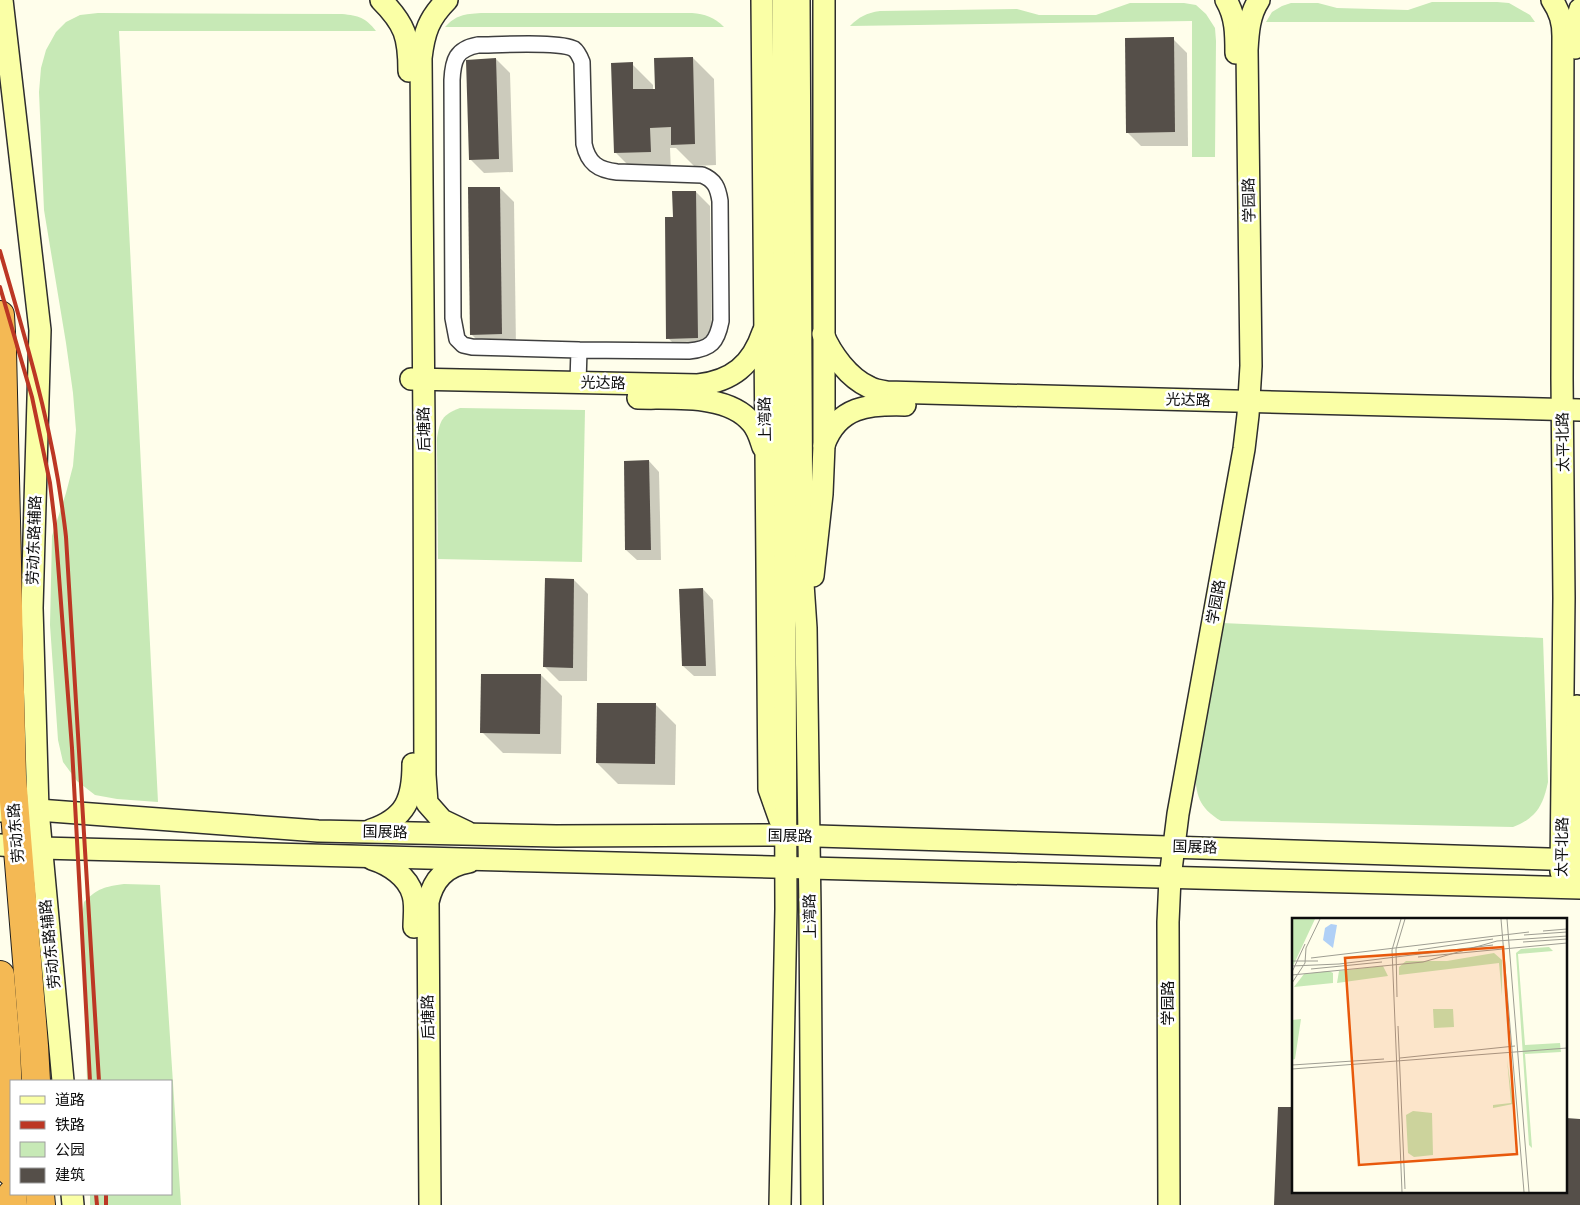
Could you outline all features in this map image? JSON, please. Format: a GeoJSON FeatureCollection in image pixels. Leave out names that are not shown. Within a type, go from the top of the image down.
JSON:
{"type":"FeatureCollection","features":[{"type":"Feature","properties":{"kind":"highway","name":"劳动东路"},"geometry":{"type":"LineString","coordinates":[[0,315],[12,777],[18,811],[36,1080]]}},
{"type":"Feature","properties":{"kind":"highway"},"geometry":{"type":"LineString","coordinates":[[0,975],[6,1048],[10,1147]]}},
{"type":"Feature","properties":{"kind":"main road","name":"劳动东路辅路"},"geometry":{"type":"LineString","coordinates":[[2,0],[40,330],[32,608],[18,811]]}},
{"type":"Feature","properties":{"kind":"main road","name":"后塘路"},"geometry":{"type":"LineString","coordinates":[[381,0],[400,23],[406,34],[409,48],[427,804],[442,820],[460,829],[480,835]]}},
{"type":"Feature","properties":{"kind":"main road","name":"后塘路"},"geometry":{"type":"LineString","coordinates":[[364,832],[389,822],[399,815],[407,804],[412,791],[421,58],[425,32],[430,19],[447,0]]}},
{"type":"Feature","properties":{"kind":"main road","name":"上湾路"},"geometry":{"type":"LineString","coordinates":[[762,0],[768,789],[785,835]]}},
{"type":"Feature","properties":{"kind":"main road","name":"上湾路"},"geometry":{"type":"LineString","coordinates":[[783,0],[791,150],[802,569],[806,628],[812,1205]]}},
{"type":"Feature","properties":{"kind":"main road","name":"上湾路"},"geometry":{"type":"LineString","coordinates":[[780,1205],[786,918],[785,835],[791,150],[799,0]]}},
{"type":"Feature","properties":{"kind":"main road","name":"上湾路"},"geometry":{"type":"LineString","coordinates":[[806,628],[822,494],[824,445],[824,0]]}},
{"type":"Feature","properties":{"kind":"main road","name":"学园路"},"geometry":{"type":"LineString","coordinates":[[1156,1205],[1154,936],[1166,846],[1203,671],[1244,449],[1237,366],[1236,44],[1233,14],[1226,0]]}},
{"type":"Feature","properties":{"kind":"main road","name":"学园路"},"geometry":{"type":"LineString","coordinates":[[1242,408],[1251,366],[1247,50],[1252,14],[1259,0]]}},
{"type":"Feature","properties":{"kind":"main road","name":"太平北路"},"geometry":{"type":"LineString","coordinates":[[1552,0],[1559,10],[1563,24],[1573,417]]}},
{"type":"Feature","properties":{"kind":"main road","name":"太平北路"},"geometry":{"type":"LineString","coordinates":[[1573,888],[1574,36],[1580,9]]}},
{"type":"Feature","properties":{"kind":"main road","name":"光达路"},"geometry":{"type":"LineString","coordinates":[[417,386],[578,382],[698,385],[714,383],[739,371],[749,359],[762,334],[764,325]]}},
{"type":"Feature","properties":{"kind":"main road","name":"光达路"},"geometry":{"type":"LineString","coordinates":[[823,334],[831,351],[861,383],[870,388],[888,392],[1242,408]]}},
{"type":"Feature","properties":{"kind":"main road","name":"光达路"},"geometry":{"type":"LineString","coordinates":[[417,386],[712,402],[733,408],[752,422],[766,453]]}},
{"type":"Feature","properties":{"kind":"main road","name":"光达路"},"geometry":{"type":"LineString","coordinates":[[824,445],[827,436],[838,422],[862,407],[877,404],[1242,408],[1573,417]]}},
{"type":"Feature","properties":{"kind":"main road","name":"国展路"},"geometry":{"type":"LineString","coordinates":[[18,811],[318,831],[556,836],[785,835],[1573,860]]}},
{"type":"Feature","properties":{"kind":"main road","name":"劳动东路辅路"},"geometry":{"type":"LineString","coordinates":[[19,847],[63,1080]]}},
{"type":"Feature","properties":{"kind":"main road","name":"国展路"},"geometry":{"type":"LineString","coordinates":[[19,847],[1573,888]]}},
{"type":"Feature","properties":{"kind":"main road","name":"后塘路"},"geometry":{"type":"LineString","coordinates":[[366,857],[388,865],[407,882],[413,894],[416,1205]]}},
{"type":"Feature","properties":{"kind":"main road","name":"后塘路"},"geometry":{"type":"LineString","coordinates":[[430,1205],[428,902],[435,884],[450,867],[460,863],[479,860]]}},
{"type":"Feature","properties":{"kind":"main road","name":"学园路"},"geometry":{"type":"LineString","coordinates":[[1163,878],[1168,922],[1169,1205]]}},
{"type":"Feature","properties":{"kind":"street"},"geometry":{"type":"LineString","coordinates":[[555,45],[573,49],[579,54],[582,62],[584,144],[586,154],[591,161],[606,171],[702,174],[714,181],[718,190],[720,200],[721,321],[718,334],[710,345],[701,350],[689,351],[579,350],[482,349],[463,345],[457,339],[453,318],[452,80],[455,58],[469,46],[555,45]]}},
{"type":"Feature","properties":{"kind":"street"},"geometry":{"type":"LineString","coordinates":[[578,382],[579,350]]}},
{"type":"Feature","properties":{"kind":"green space"},"geometry":{"type":"Polygon","coordinates":[[[1432,2],[1509,3],[1530,15],[1535,22],[1266,22],[1272,12],[1291,3],[1318,3],[1337,8],[1408,10],[1432,2]]]}},
{"type":"Feature","properties":{"kind":"green space"},"geometry":{"type":"Polygon","coordinates":[[[1130,3],[1184,3],[1196,5],[1206,14],[1215,28],[1215,157],[1192,157],[1192,21],[850,26],[863,16],[880,11],[1017,9],[1039,15],[1096,15],[1130,3]]]}},
{"type":"Feature","properties":{"kind":"green space"},"geometry":{"type":"Polygon","coordinates":[[[98,13],[342,14],[361,18],[376,31],[119,31],[158,802],[117,799],[95,795],[77,781],[63,762],[58,740],[50,625],[52,536],[73,466],[76,430],[66,343],[44,210],[39,92],[41,68],[46,50],[56,32],[66,22],[80,15],[98,13]]]}},
{"type":"Feature","properties":{"kind":"green space"},"geometry":{"type":"Polygon","coordinates":[[[481,13],[692,13],[709,17],[724,27],[445,27],[461,16],[481,13]]]}},
{"type":"Feature","properties":{"kind":"green space"},"geometry":{"type":"Polygon","coordinates":[[[460,408],[585,410],[582,562],[438,559],[437,438],[443,419],[449,413],[460,408]]]}},
{"type":"Feature","properties":{"kind":"green space"},"geometry":{"type":"Polygon","coordinates":[[[1222,623],[1543,638],[1548,782],[1541,804],[1527,820],[1513,827],[1221,821],[1207,811],[1200,800],[1196,787],[1195,770],[1222,623]]]}},
{"type":"Feature","properties":{"kind":"green space"},"geometry":{"type":"Polygon","coordinates":[[[124,884],[160,885],[181,1205],[90,1205],[90,1195],[172,1195],[172,1080],[87,1080],[82,916],[84,902],[93,894],[111,886],[124,884]]]}},
{"type":"Feature","properties":{"kind":"building"},"geometry":{"type":"Polygon","coordinates":[[[1174,37],[1175,132],[1126,133],[1125,38],[1174,37]]]}},
{"type":"Feature","properties":{"kind":"building"},"geometry":{"type":"Polygon","coordinates":[[[693,57],[695,144],[671,145],[671,127],[650,128],[651,152],[614,153],[611,63],[633,62],[633,89],[655,89],[654,58],[693,57]]]}},
{"type":"Feature","properties":{"kind":"building"},"geometry":{"type":"Polygon","coordinates":[[[496,58],[499,159],[469,160],[466,60],[496,58]]]}},
{"type":"Feature","properties":{"kind":"building"},"geometry":{"type":"Polygon","coordinates":[[[468,187],[500,187],[502,334],[470,335],[468,187]]]}},
{"type":"Feature","properties":{"kind":"building"},"geometry":{"type":"Polygon","coordinates":[[[672,191],[696,191],[698,338],[666,339],[665,217],[673,217],[672,191]]]}},
{"type":"Feature","properties":{"kind":"building"},"geometry":{"type":"Polygon","coordinates":[[[649,460],[651,550],[625,550],[624,461],[649,460]]]}},
{"type":"Feature","properties":{"kind":"building"},"geometry":{"type":"Polygon","coordinates":[[[545,578],[574,579],[573,668],[543,667],[545,578]]]}},
{"type":"Feature","properties":{"kind":"building"},"geometry":{"type":"Polygon","coordinates":[[[703,588],[706,666],[682,666],[679,589],[703,588]]]}},
{"type":"Feature","properties":{"kind":"building"},"geometry":{"type":"Polygon","coordinates":[[[481,674],[541,674],[540,734],[480,733],[481,674]]]}},
{"type":"Feature","properties":{"kind":"building"},"geometry":{"type":"Polygon","coordinates":[[[597,703],[656,703],[655,764],[596,763],[597,703]]]}},
{"type":"Feature","properties":{"kind":"building"},"geometry":{"type":"Polygon","coordinates":[[[1278,1107],[1292,1107],[1292,1192],[1568,1192],[1568,1118],[1580,1119],[1580,1205],[1274,1205],[1278,1107]]]}},
{"type":"Feature","properties":{"kind":"railway"},"geometry":{"type":"LineString","coordinates":[[0,251],[47,422],[65,530],[99,1080]]}},
{"type":"Feature","properties":{"kind":"railway"},"geometry":{"type":"LineString","coordinates":[[0,287],[32,397],[50,483],[55,524],[72,748],[90,1080]]}},
{"type":"Feature","properties":{"kind":"railway"},"geometry":{"type":"LineString","coordinates":[[96,1195],[97,1205]]}},
{"type":"Feature","properties":{"kind":"railway"},"geometry":{"type":"LineString","coordinates":[[106,1195],[106,1205]]}}]}
